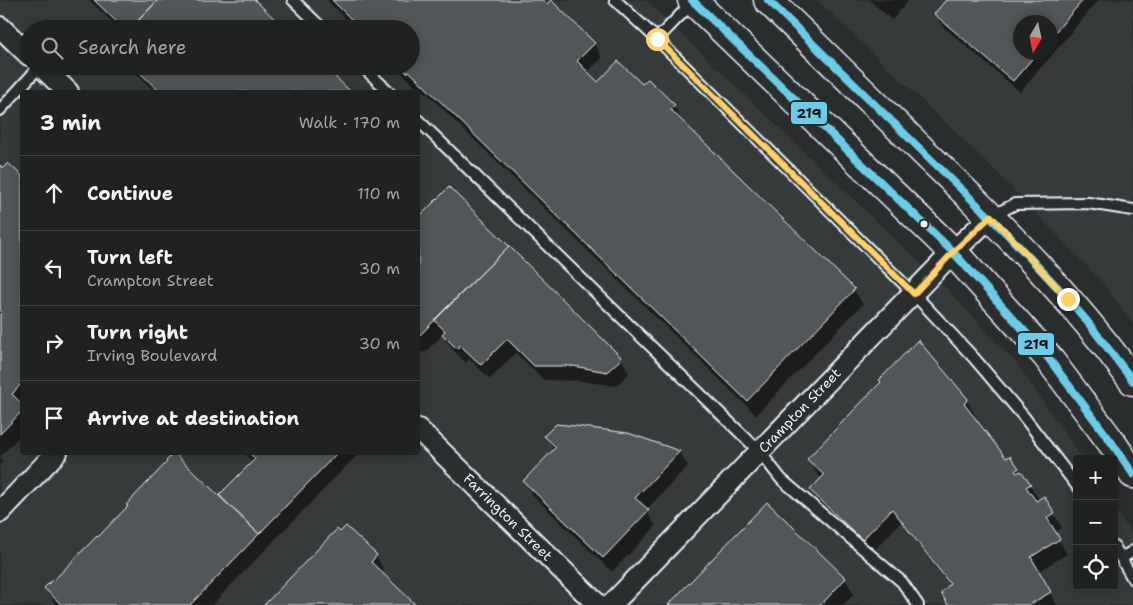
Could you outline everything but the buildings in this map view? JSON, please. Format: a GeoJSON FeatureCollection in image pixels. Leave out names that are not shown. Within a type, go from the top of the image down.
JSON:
{"type":"FeatureCollection","features":[{"type":"Feature","properties":{"kind":"main road"},"geometry":{"type":"LineString","coordinates":[[693,0],[953,252],[1046,355],[1133,474]]}},
{"type":"Feature","properties":{"kind":"main road"},"geometry":{"type":"LineString","coordinates":[[768,0],[991,216],[1068,299],[1133,381]]}},
{"type":"Feature","properties":{"kind":"street"},"geometry":{"type":"LineString","coordinates":[[0,27],[20,46]]}},
{"type":"Feature","properties":{"kind":"street"},"geometry":{"type":"LineString","coordinates":[[50,75],[66,90]]}},
{"type":"Feature","properties":{"kind":"street","name":"Crampton Street"},"geometry":{"type":"LineString","coordinates":[[611,605],[953,252],[991,216]]}},
{"type":"Feature","properties":{"kind":"street","name":"Farrington Street"},"geometry":{"type":"LineString","coordinates":[[420,432],[598,605]]}},
{"type":"Feature","properties":{"kind":"street"},"geometry":{"type":"LineString","coordinates":[[0,512],[53,455]]}},
{"type":"Feature","properties":{"kind":"lane"},"geometry":{"type":"LineString","coordinates":[[293,0],[314,20]]}},
{"type":"Feature","properties":{"kind":"lane"},"geometry":{"type":"LineString","coordinates":[[615,0],[657,39],[914,294],[974,358],[1024,417],[1073,481]]}},
{"type":"Feature","properties":{"kind":"lane"},"geometry":{"type":"LineString","coordinates":[[657,39],[693,0]]}},
{"type":"Feature","properties":{"kind":"lane"},"geometry":{"type":"LineString","coordinates":[[0,110],[33,75]]}},
{"type":"Feature","properties":{"kind":"lane"},"geometry":{"type":"LineString","coordinates":[[371,75],[387,90]]}},
{"type":"Feature","properties":{"kind":"lane"},"geometry":{"type":"LineString","coordinates":[[420,122],[760,452],[781,479],[902,582],[918,605]]}},
{"type":"Feature","properties":{"kind":"lane"},"geometry":{"type":"LineString","coordinates":[[991,216],[1015,204],[1088,203],[1133,210]]}},
{"type":"Feature","properties":{"kind":"lane"},"geometry":{"type":"LineString","coordinates":[[1122,558],[1133,551]]}},
{"type":"Feature","properties":{"kind":"lane"},"geometry":{"type":"LineString","coordinates":[[1118,552],[1133,579]]}},
{"type":"Feature","properties":{"kind":"shaded area"},"geometry":{"type":"Polygon","coordinates":[[[0,0],[646,0],[947,289],[1017,364],[1080,455],[1073,455],[1073,590],[1118,590],[1118,513],[1133,537],[1133,605],[0,605],[0,0]]]}},
{"type":"Feature","properties":{"kind":"shaded area"},"geometry":{"type":"Polygon","coordinates":[[[817,0],[1133,0],[1133,324],[1102,282],[992,167],[817,0]]]}},
{"type":"Feature","properties":{"kind":"transit line","name":"219"},"geometry":{"type":"LineString","coordinates":[[692,0],[953,252],[1046,355],[1133,474]]}},
{"type":"Feature","properties":{"kind":"transit line","name":"219"},"geometry":{"type":"LineString","coordinates":[[768,0],[1008,235],[1086,320],[1133,381]]}},
{"type":"Feature","properties":{"kind":"route"},"geometry":{"type":"LineString","coordinates":[[657,39],[914,294],[953,252],[991,216],[1068,299]]}}]}
